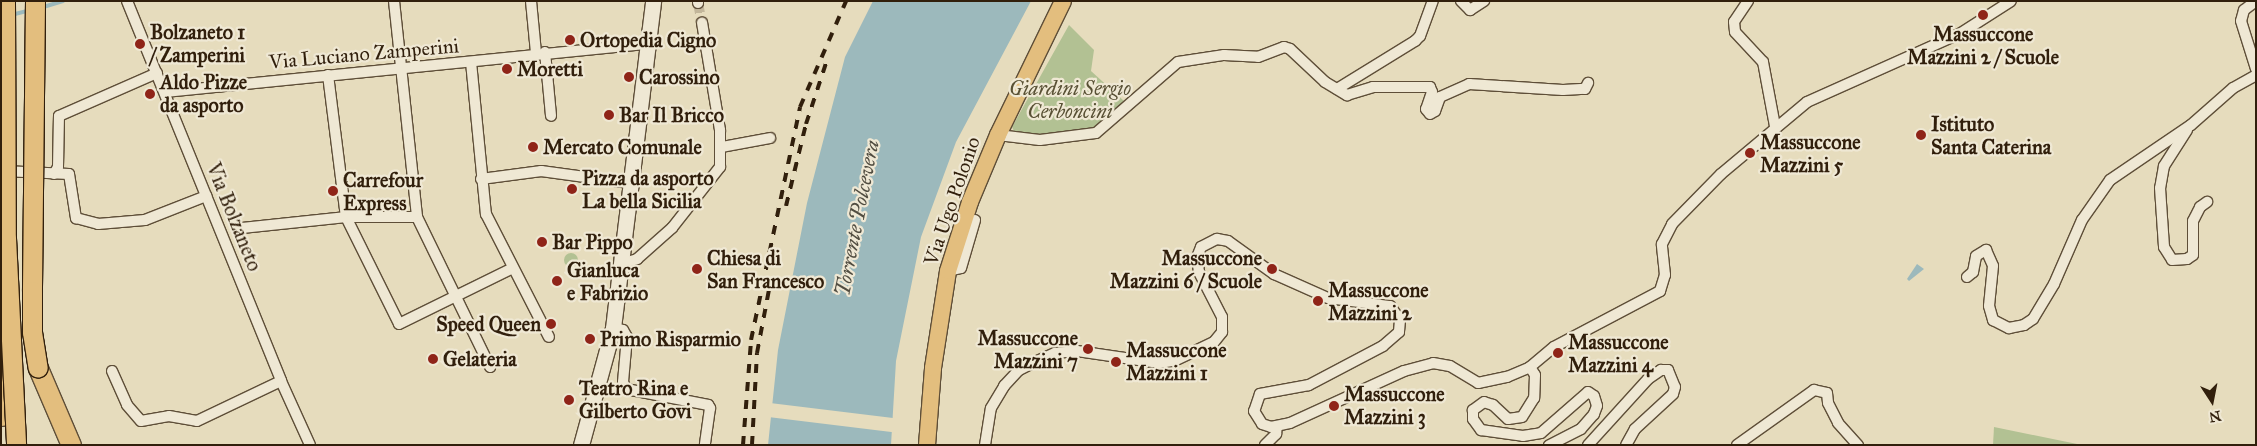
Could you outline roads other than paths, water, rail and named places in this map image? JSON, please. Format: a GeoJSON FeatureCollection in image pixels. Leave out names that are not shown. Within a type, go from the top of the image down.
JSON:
{"type":"FeatureCollection","features":[{"type":"Feature","properties":{"kind":"highway"},"geometry":{"type":"LineString","coordinates":[[5,1],[8,293],[16,445]]}},
{"type":"Feature","properties":{"kind":"highway"},"geometry":{"type":"LineString","coordinates":[[35,1],[32,318],[38,368],[71,445]]}},
{"type":"Feature","properties":{"kind":"highway"},"geometry":{"type":"LineString","coordinates":[[1,416],[8,293]]}},
{"type":"Feature","properties":{"kind":"main road"},"geometry":{"type":"LineString","coordinates":[[581,445],[612,328],[653,1]]}},
{"type":"Feature","properties":{"kind":"main road","name":"Via Ugo Polonio"},"geometry":{"type":"LineString","coordinates":[[929,437],[933,368],[948,271],[970,202],[998,135],[1063,1]]}},
{"type":"Feature","properties":{"kind":"street","name":"Via Bolzaneto"},"geometry":{"type":"LineString","coordinates":[[127,1],[281,381],[310,445]]}},
{"type":"Feature","properties":{"kind":"street"},"geometry":{"type":"LineString","coordinates":[[394,1],[417,218],[490,367]]}},
{"type":"Feature","properties":{"kind":"street"},"geometry":{"type":"LineString","coordinates":[[531,1],[551,116]]}},
{"type":"Feature","properties":{"kind":"street"},"geometry":{"type":"LineString","coordinates":[[1338,89],[1415,41],[1420,36],[1433,1]]}},
{"type":"Feature","properties":{"kind":"street"},"geometry":{"type":"LineString","coordinates":[[1461,1],[1470,10],[1484,1]]}},
{"type":"Feature","properties":{"kind":"street"},"geometry":{"type":"LineString","coordinates":[[1748,1],[1734,22],[1735,32],[1763,62],[1776,126]]}},
{"type":"Feature","properties":{"kind":"street"},"geometry":{"type":"LineString","coordinates":[[985,445],[991,408],[1004,386],[1019,370],[1037,361],[1055,354],[1077,351],[1159,362],[1174,361],[1214,342],[1222,332],[1222,317],[1199,272],[1197,257],[1201,247],[1217,239],[1228,241],[1274,274],[1328,298],[1390,306],[1399,314],[1399,332],[1383,346],[1309,385],[1260,394],[1254,406],[1256,416],[1262,424],[1277,426],[1421,365],[1433,363],[1450,366],[1478,383],[1507,377],[1530,367],[1554,347],[1660,291],[1665,275],[1662,244],[1672,224],[1721,174],[1807,102],[1830,89],[1961,33],[2011,1]]}},
{"type":"Feature","properties":{"kind":"street"},"geometry":{"type":"LineString","coordinates":[[2256,1],[2246,8],[2242,21],[2256,69]]}},
{"type":"Feature","properties":{"kind":"street"},"geometry":{"type":"LineString","coordinates":[[620,264],[637,259],[672,228],[717,173],[722,162],[722,147],[702,23]]}},
{"type":"Feature","properties":{"kind":"street","name":"Via Luciano Zamperini"},"geometry":{"type":"LineString","coordinates":[[164,92],[328,74],[402,69],[541,53],[648,44]]}},
{"type":"Feature","properties":{"kind":"street"},"geometry":{"type":"LineString","coordinates":[[998,135],[1040,140],[1096,133],[1178,62],[1224,55],[1258,57],[1284,47],[1347,95],[1373,87],[1427,86],[1432,92],[1426,109],[1430,114],[1442,96],[1469,84],[1563,90],[1585,89],[1588,83]]}},
{"type":"Feature","properties":{"kind":"street"},"geometry":{"type":"LineString","coordinates":[[471,62],[480,179],[486,214],[550,337]]}},
{"type":"Feature","properties":{"kind":"street"},"geometry":{"type":"LineString","coordinates":[[54,174],[58,167],[59,116],[157,73]]}},
{"type":"Feature","properties":{"kind":"street"},"geometry":{"type":"LineString","coordinates":[[328,74],[346,217],[399,324],[513,268]]}},
{"type":"Feature","properties":{"kind":"street"},"geometry":{"type":"LineString","coordinates":[[1967,278],[1972,272],[1976,256],[1986,250],[1993,266],[1989,306],[1993,320],[2003,327],[2024,325],[2040,311],[2064,256],[2103,188],[2129,166],[2191,125],[2233,88],[2256,75]]}},
{"type":"Feature","properties":{"kind":"street"},"geometry":{"type":"LineString","coordinates":[[2191,125],[2162,173],[2164,248],[2172,260],[2188,259],[2193,255],[2193,221],[2200,207],[2207,202]]}},
{"type":"Feature","properties":{"kind":"street"},"geometry":{"type":"LineString","coordinates":[[722,147],[770,138]]}},
{"type":"Feature","properties":{"kind":"street"},"geometry":{"type":"LineString","coordinates":[[1,171],[69,174],[76,218],[98,224],[145,220],[206,196]]}},
{"type":"Feature","properties":{"kind":"street"},"geometry":{"type":"LineString","coordinates":[[480,179],[541,171],[629,183]]}},
{"type":"Feature","properties":{"kind":"street"},"geometry":{"type":"LineString","coordinates":[[242,228],[346,217],[417,218]]}},
{"type":"Feature","properties":{"kind":"street"},"geometry":{"type":"LineString","coordinates":[[948,271],[961,268],[975,220]]}},
{"type":"Feature","properties":{"kind":"street"},"geometry":{"type":"LineString","coordinates":[[612,328],[623,330],[627,337],[623,382],[626,389],[704,403],[710,408],[705,445]]}},
{"type":"Feature","properties":{"kind":"street"},"geometry":{"type":"LineString","coordinates":[[1530,367],[1536,375],[1534,398],[1522,417],[1508,419],[1493,405],[1484,402],[1473,410],[1472,419],[1486,431],[1523,436],[1541,433],[1588,392],[1594,396],[1597,406],[1594,414],[1585,424],[1549,445]]}},
{"type":"Feature","properties":{"kind":"street"},"geometry":{"type":"LineString","coordinates":[[1588,445],[1648,379],[1661,370],[1668,370],[1675,386],[1673,394],[1635,429],[1626,445]]}},
{"type":"Feature","properties":{"kind":"street"},"geometry":{"type":"LineString","coordinates":[[112,371],[127,405],[141,422],[168,416],[197,421],[281,381]]}},
{"type":"Feature","properties":{"kind":"street"},"geometry":{"type":"LineString","coordinates":[[1737,445],[1814,390],[1827,393],[1828,403],[1838,423],[1858,445]]}},
{"type":"Feature","properties":{"kind":"street"},"geometry":{"type":"LineString","coordinates":[[1265,445],[1276,434],[1277,426]]}},
{"type":"Feature","properties":{"kind":"water","name":"Torrente Polcevera"},"geometry":{"type":"Polygon","coordinates":[[[873,1],[1031,1],[956,142],[921,237],[896,361],[891,445],[768,445],[778,350],[807,203],[845,57],[873,1]]]}},
{"type":"Feature","properties":{"kind":"water"},"geometry":{"type":"Polygon","coordinates":[[[1917,264],[1924,269],[1909,281],[1907,279],[1917,264]]]}},
{"type":"Feature","properties":{"kind":"waterway"},"geometry":{"type":"LineString","coordinates":[[40,8],[63,1]]}},
{"type":"Feature","properties":{"kind":"waterway"},"geometry":{"type":"LineString","coordinates":[[11,15],[31,10]]}},
{"type":"Feature","properties":{"kind":"tunnel"},"geometry":{"type":"LineString","coordinates":[[698,3],[702,23]]}},
{"type":"Feature","properties":{"kind":"railway"},"geometry":{"type":"LineString","coordinates":[[743,445],[751,340],[800,107],[846,1]]}},
{"type":"Feature","properties":{"kind":"railway"},"geometry":{"type":"LineString","coordinates":[[786,206],[806,124],[826,63]]}},
{"type":"Feature","properties":{"kind":"railway"},"geometry":{"type":"LineString","coordinates":[[752,445],[757,353],[771,279]]}},
{"type":"Feature","properties":{"kind":"place","name":"Massuccone Mazzini 2 / Scuole"},"geometry":{"type":"Point","coordinates":[1983,15]}},
{"type":"Feature","properties":{"kind":"place","name":"Ortopedia Cigno"},"geometry":{"type":"Point","coordinates":[570,40]}},
{"type":"Feature","properties":{"kind":"place","name":"Bolzaneto 1 / Zamperini"},"geometry":{"type":"Point","coordinates":[140,44]}},
{"type":"Feature","properties":{"kind":"place","name":"Moretti"},"geometry":{"type":"Point","coordinates":[507,69]}},
{"type":"Feature","properties":{"kind":"place","name":"Carossino"},"geometry":{"type":"Point","coordinates":[629,77]}},
{"type":"Feature","properties":{"kind":"place","name":"Aldo Pizze da asporto"},"geometry":{"type":"Point","coordinates":[150,94]}},
{"type":"Feature","properties":{"kind":"place","name":"Bar Il Bricco"},"geometry":{"type":"Point","coordinates":[609,115]}},
{"type":"Feature","properties":{"kind":"place","name":"Istituto Santa Caterina"},"geometry":{"type":"Point","coordinates":[1921,135]}},
{"type":"Feature","properties":{"kind":"place","name":"Mercato Comunale"},"geometry":{"type":"Point","coordinates":[533,147]}},
{"type":"Feature","properties":{"kind":"place","name":"Massuccone Mazzini 5"},"geometry":{"type":"Point","coordinates":[1750,153]}},
{"type":"Feature","properties":{"kind":"place","name":"Pizza da asporto La bella Sicilia"},"geometry":{"type":"Point","coordinates":[572,189]}},
{"type":"Feature","properties":{"kind":"place","name":"Carrefour Express"},"geometry":{"type":"Point","coordinates":[333,191]}},
{"type":"Feature","properties":{"kind":"place","name":"Bar Pippo"},"geometry":{"type":"Point","coordinates":[542,242]}},
{"type":"Feature","properties":{"kind":"place","name":"Chiesa di San Francesco"},"geometry":{"type":"Point","coordinates":[697,269]}},
{"type":"Feature","properties":{"kind":"place","name":"Massuccone Mazzini 6 / Scuole"},"geometry":{"type":"Point","coordinates":[1272,269]}},
{"type":"Feature","properties":{"kind":"place","name":"Gianluca e Fabrizio"},"geometry":{"type":"Point","coordinates":[557,281]}},
{"type":"Feature","properties":{"kind":"place","name":"Massuccone Mazzini 2"},"geometry":{"type":"Point","coordinates":[1318,301]}},
{"type":"Feature","properties":{"kind":"place","name":"Speed Queen"},"geometry":{"type":"Point","coordinates":[551,324]}},
{"type":"Feature","properties":{"kind":"place","name":"Primo Risparmio"},"geometry":{"type":"Point","coordinates":[590,339]}},
{"type":"Feature","properties":{"kind":"place","name":"Massuccone Mazzini 7"},"geometry":{"type":"Point","coordinates":[1088,349]}},
{"type":"Feature","properties":{"kind":"place","name":"Massuccone Mazzini 4"},"geometry":{"type":"Point","coordinates":[1558,353]}},
{"type":"Feature","properties":{"kind":"place","name":"Gelateria"},"geometry":{"type":"Point","coordinates":[433,359]}},
{"type":"Feature","properties":{"kind":"place","name":"Massuccone Mazzini 1"},"geometry":{"type":"Point","coordinates":[1116,362]}},
{"type":"Feature","properties":{"kind":"place","name":"Teatro Rina e Gilberto Govi"},"geometry":{"type":"Point","coordinates":[569,400]}},
{"type":"Feature","properties":{"kind":"place","name":"Massuccone Mazzini 3"},"geometry":{"type":"Point","coordinates":[1334,406]}},
{"type":"Feature","properties":{"kind":"park label","name":"Giardini Sergio Cerboncini"},"geometry":{"type":"Point","coordinates":[1070,100]}}]}
